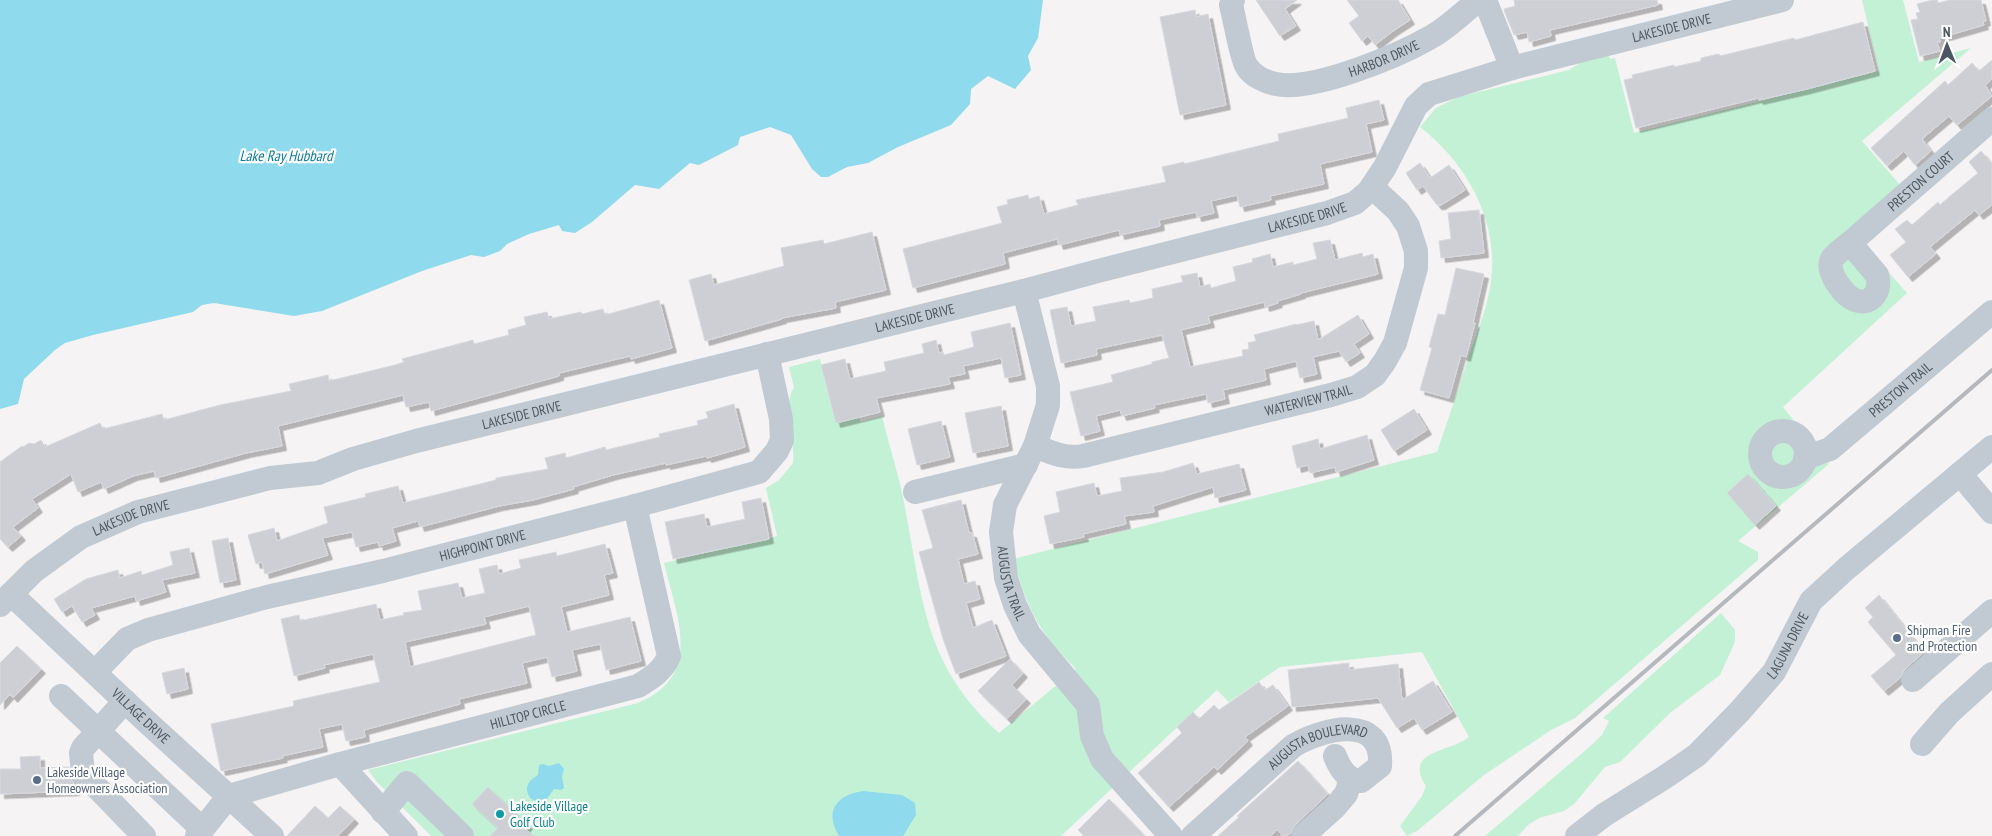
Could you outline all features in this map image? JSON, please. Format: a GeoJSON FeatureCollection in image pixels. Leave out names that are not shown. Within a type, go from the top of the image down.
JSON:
{"type":"FeatureCollection","features":[{"type":"Feature","properties":{"kind":"street","name":"HARBOR DRIVE"},"geometry":{"type":"LineString","coordinates":[[1233,0],[1231,5],[1246,66],[1258,78],[1276,84],[1311,82],[1352,72],[1389,57],[1432,37],[1479,0]]}},
{"type":"Feature","properties":{"kind":"street"},"geometry":{"type":"LineString","coordinates":[[1485,0],[1512,68]]}},
{"type":"Feature","properties":{"kind":"street","name":"LAKESIDE DRIVE"},"geometry":{"type":"LineString","coordinates":[[6,599],[34,572],[82,537],[138,512],[270,478],[318,473],[353,459],[407,444],[1024,291],[1327,213],[1355,203],[1372,187],[1385,167],[1416,106],[1424,96],[1512,68],[1782,0]]}},
{"type":"Feature","properties":{"kind":"street","name":"PRESTON COURT"},"geometry":{"type":"LineString","coordinates":[[1850,243],[1992,119]]}},
{"type":"Feature","properties":{"kind":"street","name":"WATERVIEW TRAIL"},"geometry":{"type":"LineString","coordinates":[[1031,456],[1070,458],[1083,456],[1357,388],[1375,375],[1395,343],[1416,268],[1416,251],[1408,226],[1398,211],[1372,187]]}},
{"type":"Feature","properties":{"kind":"street","name":"AUGUSTA TRAIL"},"geometry":{"type":"LineString","coordinates":[[1024,291],[1048,386],[1048,405],[1031,456],[1005,506],[1001,545],[1006,578],[1015,605],[1029,634],[1088,705],[1092,736],[1102,759],[1171,836]]}},
{"type":"Feature","properties":{"kind":"street","name":"PRESTON TRAIL"},"geometry":{"type":"LineString","coordinates":[[1805,458],[1830,449],[1992,312]]}},
{"type":"Feature","properties":{"kind":"street","name":"HIGHPOINT DRIVE"},"geometry":{"type":"LineString","coordinates":[[95,672],[127,639],[148,630],[267,597],[383,571],[759,472],[777,452],[782,440],[781,419],[768,354]]}},
{"type":"Feature","properties":{"kind":"street","name":"LAGUNA DRIVE"},"geometry":{"type":"LineString","coordinates":[[1577,836],[1604,815],[1697,755],[1746,705],[1774,672],[1811,601],[1847,568],[1992,447]]}},
{"type":"Feature","properties":{"kind":"street"},"geometry":{"type":"LineString","coordinates":[[915,492],[1031,456]]}},
{"type":"Feature","properties":{"kind":"street"},"geometry":{"type":"LineString","coordinates":[[1960,474],[1992,512]]}},
{"type":"Feature","properties":{"kind":"street","name":"HILLTOP CIRCLE"},"geometry":{"type":"LineString","coordinates":[[229,796],[340,764],[638,686],[658,673],[666,664],[669,656],[635,506]]}},
{"type":"Feature","properties":{"kind":"street","name":"VILLAGE DRIVE"},"geometry":{"type":"LineString","coordinates":[[6,599],[95,672],[272,836]]}},
{"type":"Feature","properties":{"kind":"street"},"geometry":{"type":"LineString","coordinates":[[1913,680],[1992,611]]}},
{"type":"Feature","properties":{"kind":"street"},"geometry":{"type":"LineString","coordinates":[[1922,744],[1949,713],[1992,674]]}},
{"type":"Feature","properties":{"kind":"street"},"geometry":{"type":"LineString","coordinates":[[61,696],[99,730],[200,832],[229,796]]}},
{"type":"Feature","properties":{"kind":"street"},"geometry":{"type":"LineString","coordinates":[[126,701],[82,748],[83,773],[144,836]]}},
{"type":"Feature","properties":{"kind":"street","name":"AUGUSTA BOULEVARD"},"geometry":{"type":"LineString","coordinates":[[1193,836],[1293,746],[1308,737],[1335,730],[1358,730],[1370,735],[1378,746],[1381,754],[1380,766],[1361,781],[1351,779],[1340,767],[1335,756]]}},
{"type":"Feature","properties":{"kind":"street"},"geometry":{"type":"LineString","coordinates":[[340,764],[406,836]]}},
{"type":"Feature","properties":{"kind":"street"},"geometry":{"type":"LineString","coordinates":[[1303,836],[1335,807],[1346,794],[1351,779]]}},
{"type":"Feature","properties":{"kind":"street"},"geometry":{"type":"LineString","coordinates":[[383,812],[407,783],[462,836]]}},
{"type":"Feature","properties":{"kind":"green space"},"geometry":{"type":"Polygon","coordinates":[[[1862,0],[1903,0],[1919,62],[1971,48],[1862,141],[1901,186],[1852,231],[1907,293],[1783,407],[1829,464],[1738,541],[1758,552],[1758,560],[1575,718],[1551,730],[1484,775],[1417,831],[1407,836],[1400,826],[1422,796],[1426,786],[1420,774],[1420,765],[1431,754],[1469,737],[1422,652],[1280,667],[1229,702],[1217,690],[1061,836],[431,836],[377,782],[368,770],[638,703],[659,691],[672,677],[679,661],[681,643],[675,604],[664,563],[777,536],[766,488],[779,480],[793,463],[789,403],[794,388],[789,367],[820,359],[831,404],[857,415],[861,422],[882,416],[903,496],[923,602],[931,630],[941,656],[955,682],[974,708],[999,733],[1076,669],[1052,643],[1036,619],[1024,592],[1013,559],[1437,452],[1485,309],[1492,269],[1491,245],[1487,222],[1479,200],[1454,160],[1420,127],[1436,108],[1458,97],[1569,70],[1583,61],[1606,54],[1611,59],[1615,58],[1634,133],[1879,71],[1862,0]]]}},
{"type":"Feature","properties":{"kind":"green space"},"geometry":{"type":"Polygon","coordinates":[[[1721,613],[1735,630],[1735,642],[1720,675],[1670,713],[1620,762],[1605,767],[1574,804],[1564,811],[1539,818],[1528,825],[1518,836],[1485,836],[1602,735],[1609,721],[1603,718],[1721,613]]]}},
{"type":"Feature","properties":{"kind":"water","name":"Lake Ray Hubbard"},"geometry":{"type":"Polygon","coordinates":[[[0,0],[1043,0],[1038,38],[1028,56],[1031,70],[1015,89],[988,76],[971,89],[970,104],[951,125],[898,147],[868,163],[847,167],[828,177],[821,177],[812,169],[791,135],[770,127],[740,137],[738,145],[699,165],[690,163],[659,189],[635,185],[592,222],[575,233],[562,231],[559,225],[529,234],[507,244],[500,251],[484,257],[471,255],[422,271],[322,311],[294,316],[214,303],[202,305],[193,312],[65,343],[24,379],[18,404],[0,409],[0,0]]]}},
{"type":"Feature","properties":{"kind":"water"},"geometry":{"type":"Polygon","coordinates":[[[559,763],[564,769],[562,777],[564,788],[561,790],[554,789],[546,800],[536,801],[531,799],[527,788],[538,775],[539,765],[549,766],[559,763]]]}},
{"type":"Feature","properties":{"kind":"water"},"geometry":{"type":"Polygon","coordinates":[[[863,791],[902,795],[915,803],[916,815],[903,836],[839,836],[833,819],[835,806],[846,796],[863,791]]]}},
{"type":"Feature","properties":{"kind":"building"},"geometry":{"type":"Polygon","coordinates":[[[1256,0],[1297,0],[1285,9],[1296,26],[1280,36],[1256,0]]]}},
{"type":"Feature","properties":{"kind":"building"},"geometry":{"type":"Polygon","coordinates":[[[1347,0],[1398,0],[1410,20],[1375,45],[1368,36],[1362,41],[1349,23],[1359,16],[1347,0]]]}},
{"type":"Feature","properties":{"kind":"building"},"geometry":{"type":"Polygon","coordinates":[[[1514,0],[1657,0],[1658,5],[1550,30],[1551,36],[1529,42],[1527,32],[1514,35],[1505,13],[1504,9],[1515,6],[1514,0]]]}},
{"type":"Feature","properties":{"kind":"building"},"geometry":{"type":"Polygon","coordinates":[[[1937,0],[1938,3],[1950,0],[1981,0],[1986,21],[1983,22],[1984,25],[1939,38],[1940,42],[1937,42],[1940,51],[1920,56],[1911,20],[1918,19],[1916,13],[1920,12],[1917,4],[1937,0]]]}},
{"type":"Feature","properties":{"kind":"building"},"geometry":{"type":"Polygon","coordinates":[[[1195,10],[1196,17],[1208,14],[1226,105],[1180,115],[1160,17],[1195,10]]]}},
{"type":"Feature","properties":{"kind":"building"},"geometry":{"type":"Polygon","coordinates":[[[1863,22],[1875,71],[1807,89],[1759,100],[1758,98],[1636,128],[1624,80],[1633,78],[1632,75],[1701,61],[1701,58],[1719,54],[1720,56],[1794,38],[1795,40],[1863,22]]]}},
{"type":"Feature","properties":{"kind":"building"},"geometry":{"type":"Polygon","coordinates":[[[1992,60],[1992,79],[1985,85],[1992,96],[1957,125],[1949,116],[1922,139],[1931,151],[1915,165],[1904,151],[1887,166],[1871,148],[1945,81],[1948,85],[1972,63],[1979,71],[1992,60]]]}},
{"type":"Feature","properties":{"kind":"building"},"geometry":{"type":"Polygon","coordinates":[[[1379,100],[1384,120],[1366,124],[1372,152],[1320,164],[1324,184],[1270,196],[1271,200],[1240,207],[1237,195],[1211,201],[1214,213],[1197,217],[1196,212],[1159,220],[1160,226],[1120,235],[1119,230],[1059,245],[1057,239],[1003,253],[1005,264],[913,288],[903,249],[1002,223],[997,207],[1008,204],[1007,200],[1028,195],[1029,199],[1039,196],[1044,214],[1078,205],[1076,200],[1166,182],[1162,167],[1184,162],[1184,164],[1279,141],[1278,134],[1348,118],[1346,108],[1379,100]]]}},
{"type":"Feature","properties":{"kind":"building"},"geometry":{"type":"Polygon","coordinates":[[[1981,151],[1992,164],[1992,205],[1979,215],[1975,210],[1930,247],[1936,254],[1908,277],[1890,255],[1906,242],[1895,229],[1907,220],[1912,225],[1938,202],[1940,205],[1978,173],[1969,162],[1981,151]]]}},
{"type":"Feature","properties":{"kind":"building"},"geometry":{"type":"Polygon","coordinates":[[[1420,163],[1430,178],[1449,165],[1465,190],[1441,205],[1437,205],[1423,186],[1417,190],[1406,173],[1420,163]]]}},
{"type":"Feature","properties":{"kind":"building"},"geometry":{"type":"Polygon","coordinates":[[[1479,210],[1484,253],[1441,258],[1439,241],[1451,239],[1448,213],[1479,210]]]}},
{"type":"Feature","properties":{"kind":"building"},"geometry":{"type":"Polygon","coordinates":[[[872,232],[886,290],[835,302],[836,308],[782,318],[705,341],[689,280],[711,274],[714,285],[784,266],[781,248],[823,240],[824,244],[872,232]]]}},
{"type":"Feature","properties":{"kind":"building"},"geometry":{"type":"Polygon","coordinates":[[[1330,240],[1335,260],[1362,253],[1363,257],[1373,254],[1378,274],[1301,293],[1265,307],[1264,302],[1208,316],[1210,323],[1181,330],[1190,367],[1243,356],[1242,350],[1249,349],[1248,343],[1256,341],[1254,335],[1296,324],[1314,321],[1318,340],[1358,315],[1369,334],[1354,344],[1360,353],[1346,362],[1339,351],[1313,357],[1317,374],[1300,378],[1296,361],[1264,369],[1266,380],[1223,390],[1225,399],[1208,403],[1206,394],[1154,405],[1155,408],[1122,416],[1120,410],[1096,416],[1100,431],[1081,436],[1070,392],[1113,382],[1111,375],[1169,358],[1162,335],[1096,349],[1097,355],[1061,363],[1050,310],[1067,307],[1071,326],[1096,321],[1093,307],[1129,300],[1130,303],[1153,298],[1152,289],[1183,282],[1181,276],[1197,273],[1200,287],[1210,284],[1211,288],[1236,281],[1233,267],[1253,262],[1252,259],[1270,254],[1273,267],[1293,262],[1293,265],[1317,259],[1313,243],[1330,240]]]}},
{"type":"Feature","properties":{"kind":"building"},"geometry":{"type":"Polygon","coordinates":[[[1456,268],[1484,274],[1473,323],[1475,323],[1466,357],[1461,355],[1449,398],[1420,390],[1432,348],[1429,347],[1438,314],[1445,315],[1456,268]]]}},
{"type":"Feature","properties":{"kind":"building"},"geometry":{"type":"Polygon","coordinates":[[[659,300],[672,348],[631,359],[630,356],[559,373],[559,376],[431,411],[429,402],[406,407],[403,395],[278,426],[282,446],[246,453],[156,478],[154,471],[133,476],[104,489],[101,482],[78,492],[71,474],[32,499],[38,508],[13,527],[21,536],[8,547],[0,539],[0,462],[29,443],[34,444],[41,440],[45,447],[100,423],[103,429],[162,414],[164,420],[220,405],[291,391],[289,384],[328,375],[329,381],[395,365],[404,362],[402,359],[473,340],[474,344],[509,335],[508,330],[526,325],[524,317],[547,312],[549,319],[603,309],[605,315],[659,300]]]}},
{"type":"Feature","properties":{"kind":"building"},"geometry":{"type":"Polygon","coordinates":[[[1010,323],[1021,375],[1005,378],[1001,358],[963,366],[965,374],[948,377],[950,384],[876,398],[880,412],[836,423],[821,365],[845,359],[850,379],[886,371],[884,362],[924,353],[922,344],[936,340],[939,353],[943,352],[944,355],[974,347],[971,332],[1010,323]]]}},
{"type":"Feature","properties":{"kind":"building"},"geometry":{"type":"Polygon","coordinates":[[[734,404],[745,447],[707,458],[706,456],[666,465],[666,463],[613,475],[573,487],[574,489],[420,527],[418,521],[392,528],[396,541],[379,546],[378,542],[356,547],[352,532],[322,538],[328,555],[265,574],[262,562],[256,564],[248,535],[274,528],[277,541],[328,523],[324,507],[366,497],[365,494],[398,486],[403,503],[496,480],[496,478],[548,469],[545,458],[565,453],[566,458],[605,447],[606,450],[660,437],[659,434],[698,425],[697,421],[708,418],[706,412],[734,404]]]}},
{"type":"Feature","properties":{"kind":"building"},"geometry":{"type":"Polygon","coordinates":[[[1001,406],[1008,446],[973,453],[965,413],[1001,406]]]}},
{"type":"Feature","properties":{"kind":"building"},"geometry":{"type":"Polygon","coordinates":[[[1414,409],[1427,430],[1394,451],[1381,430],[1414,409]]]}},
{"type":"Feature","properties":{"kind":"building"},"geometry":{"type":"Polygon","coordinates":[[[941,421],[950,457],[917,465],[908,429],[941,421]]]}},
{"type":"Feature","properties":{"kind":"building"},"geometry":{"type":"Polygon","coordinates":[[[1367,435],[1374,460],[1336,472],[1335,467],[1310,473],[1308,465],[1297,468],[1292,446],[1318,439],[1320,449],[1367,435]]]}},
{"type":"Feature","properties":{"kind":"building"},"geometry":{"type":"Polygon","coordinates":[[[1193,463],[1197,474],[1239,464],[1246,490],[1215,498],[1213,487],[1153,506],[1154,512],[1124,516],[1126,524],[1083,534],[1084,537],[1050,544],[1044,516],[1060,512],[1056,492],[1094,483],[1097,496],[1122,491],[1120,478],[1163,472],[1193,463]]]}},
{"type":"Feature","properties":{"kind":"building"},"geometry":{"type":"Polygon","coordinates":[[[1748,474],[1776,506],[1755,525],[1727,493],[1748,474]]]}},
{"type":"Feature","properties":{"kind":"building"},"geometry":{"type":"Polygon","coordinates":[[[761,498],[769,539],[673,559],[665,522],[704,514],[707,527],[745,519],[742,502],[761,498]]]}},
{"type":"Feature","properties":{"kind":"building"},"geometry":{"type":"Polygon","coordinates":[[[961,500],[969,533],[972,533],[978,554],[958,559],[964,584],[975,581],[980,599],[966,603],[973,628],[992,620],[1006,656],[956,674],[943,639],[919,552],[933,548],[922,510],[961,500]]]}},
{"type":"Feature","properties":{"kind":"building"},"geometry":{"type":"Polygon","coordinates":[[[228,538],[236,580],[220,583],[212,541],[228,538]]]}},
{"type":"Feature","properties":{"kind":"building"},"geometry":{"type":"Polygon","coordinates":[[[605,544],[613,573],[604,575],[609,595],[561,607],[567,632],[630,617],[641,661],[606,670],[600,644],[572,650],[577,671],[552,677],[547,657],[522,663],[527,683],[459,699],[460,704],[364,730],[365,737],[346,741],[342,724],[319,729],[323,747],[282,756],[283,758],[221,771],[211,724],[294,706],[293,701],[380,682],[373,654],[324,665],[325,668],[294,676],[281,619],[299,615],[300,621],[376,604],[380,620],[404,615],[403,613],[422,610],[418,591],[458,583],[462,598],[485,593],[479,569],[497,565],[499,574],[521,568],[519,560],[556,552],[557,556],[605,544]],[[529,606],[484,617],[486,624],[405,642],[410,667],[536,635],[529,606]]]}},
{"type":"Feature","properties":{"kind":"building"},"geometry":{"type":"Polygon","coordinates":[[[189,548],[195,573],[162,580],[166,592],[136,601],[135,596],[91,608],[95,615],[82,622],[72,606],[62,612],[54,599],[86,579],[118,570],[120,578],[141,571],[142,575],[173,565],[170,552],[189,548]]]}},
{"type":"Feature","properties":{"kind":"building","name":"Shipman Fire and Protection"},"geometry":{"type":"Polygon","coordinates":[[[1879,595],[1924,652],[1904,670],[1900,678],[1884,691],[1871,676],[1896,655],[1868,622],[1873,617],[1865,608],[1879,595]]]}},
{"type":"Feature","properties":{"kind":"building"},"geometry":{"type":"Polygon","coordinates":[[[17,646],[41,669],[13,698],[10,694],[0,705],[0,663],[17,646]]]}},
{"type":"Feature","properties":{"kind":"building"},"geometry":{"type":"Polygon","coordinates":[[[1010,659],[1023,673],[1012,685],[1026,699],[1007,719],[978,691],[1010,659]]]}},
{"type":"Feature","properties":{"kind":"building"},"geometry":{"type":"Polygon","coordinates":[[[1349,663],[1349,670],[1398,664],[1402,700],[1433,681],[1452,712],[1422,730],[1414,718],[1397,728],[1378,698],[1292,707],[1288,670],[1349,663]]]}},
{"type":"Feature","properties":{"kind":"building"},"geometry":{"type":"Polygon","coordinates":[[[184,668],[188,689],[167,694],[162,673],[184,668]]]}},
{"type":"Feature","properties":{"kind":"building"},"geometry":{"type":"Polygon","coordinates":[[[1259,682],[1265,690],[1273,685],[1288,706],[1245,737],[1248,741],[1217,770],[1214,767],[1169,807],[1138,773],[1182,733],[1177,727],[1193,712],[1199,719],[1214,705],[1219,710],[1259,682]]]}},
{"type":"Feature","properties":{"kind":"building","name":"Lakeside Village Homeowners Association"},"geometry":{"type":"Polygon","coordinates":[[[40,756],[40,768],[69,767],[69,775],[74,784],[75,791],[0,794],[0,769],[21,769],[20,757],[40,756]]]}},
{"type":"Feature","properties":{"kind":"building"},"geometry":{"type":"Polygon","coordinates":[[[1298,761],[1328,794],[1294,826],[1290,834],[1283,836],[1277,830],[1270,836],[1218,836],[1239,817],[1237,816],[1298,761]]]}},
{"type":"Feature","properties":{"kind":"building","name":"Lakeside Village Golf Club"},"geometry":{"type":"Polygon","coordinates":[[[488,787],[528,825],[525,828],[533,836],[490,836],[498,828],[472,804],[488,787]]]}},
{"type":"Feature","properties":{"kind":"building"},"geometry":{"type":"Polygon","coordinates":[[[1109,799],[1145,836],[1084,836],[1078,830],[1109,799]]]}},
{"type":"Feature","properties":{"kind":"building"},"geometry":{"type":"Polygon","coordinates":[[[315,806],[328,818],[340,806],[354,819],[338,836],[287,836],[315,806]]]}},
{"type":"Feature","properties":{"kind":"railway"},"geometry":{"type":"LineString","coordinates":[[1455,836],[1992,370]]}},
{"type":"Feature","properties":{"kind":"place","name":"Shipman Fire and Protection"},"geometry":{"type":"Point","coordinates":[1897,638]}},
{"type":"Feature","properties":{"kind":"place","name":"Lakeside Village Homeowners Association"},"geometry":{"type":"Point","coordinates":[37,780]}},
{"type":"Feature","properties":{"kind":"place","name":"Lakeside Village Golf Club"},"geometry":{"type":"Point","coordinates":[500,814]}}]}
